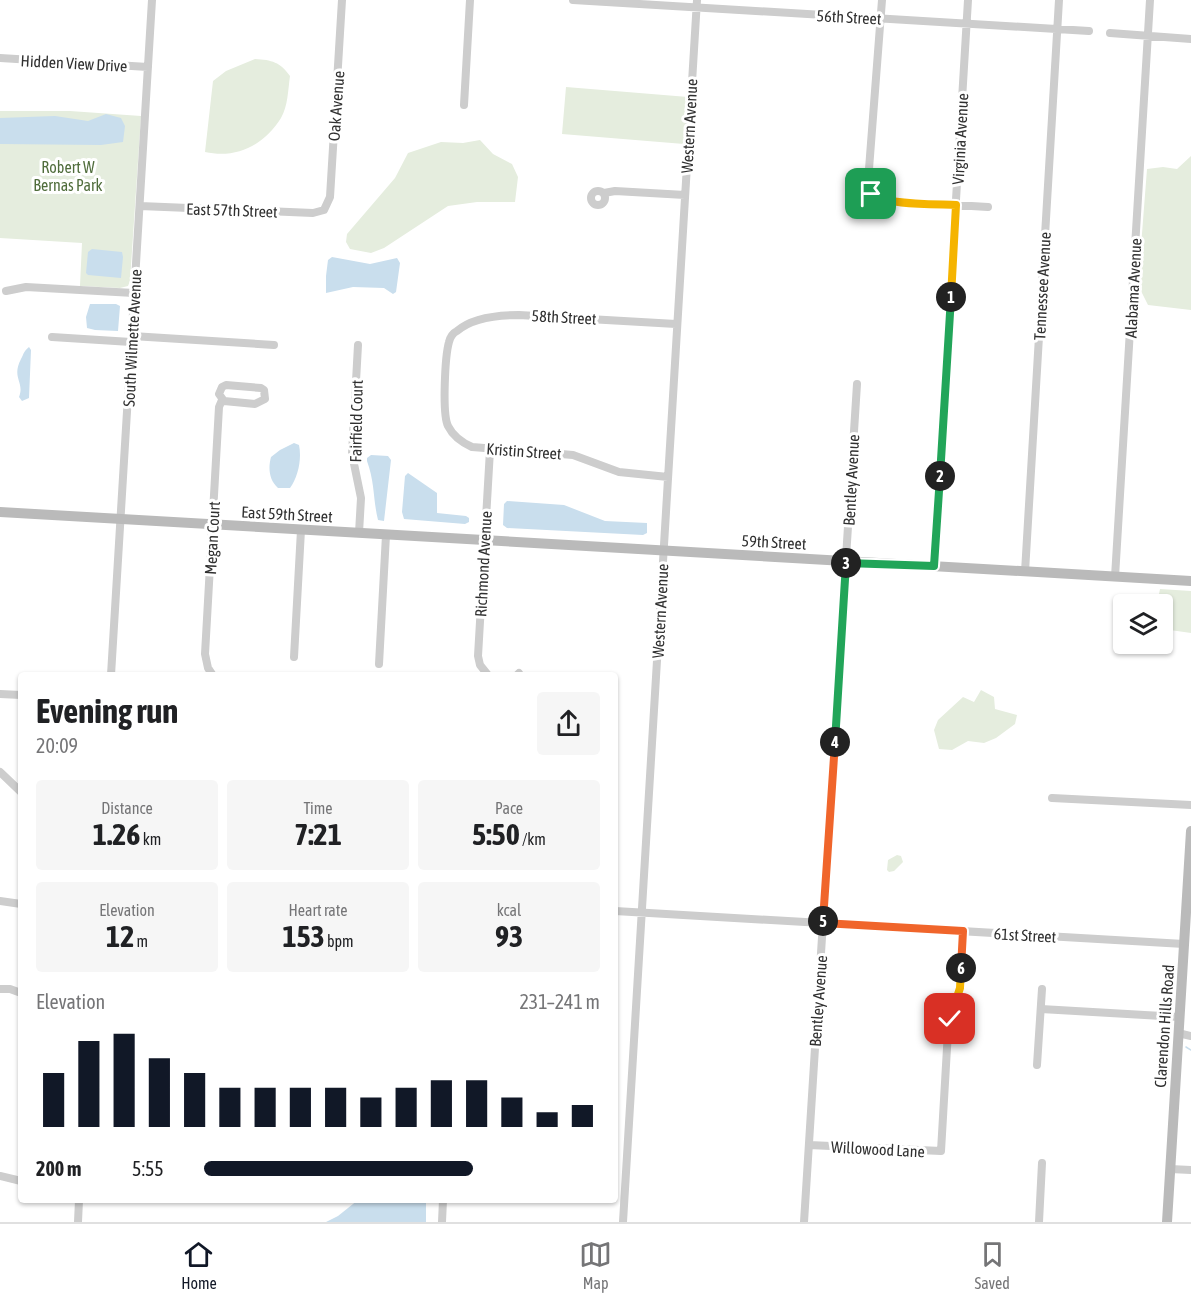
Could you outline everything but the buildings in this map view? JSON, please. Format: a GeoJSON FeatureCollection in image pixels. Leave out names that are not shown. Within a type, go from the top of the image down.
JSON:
{"type":"FeatureCollection","features":[{"type":"Feature","properties":{"kind":"street","name":"South Wilmette Avenue"},"geometry":{"type":"LineString","coordinates":[[111,672],[152,0]]}},
{"type":"Feature","properties":{"kind":"street","name":"Oak Avenue"},"geometry":{"type":"LineString","coordinates":[[324,210],[330,197],[342,0]]}},
{"type":"Feature","properties":{"kind":"street"},"geometry":{"type":"LineString","coordinates":[[464,105],[470,0]]}},
{"type":"Feature","properties":{"kind":"street","name":"56th Street"},"geometry":{"type":"LineString","coordinates":[[573,0],[696,4],[881,19],[1089,31]]}},
{"type":"Feature","properties":{"kind":"street"},"geometry":{"type":"LineString","coordinates":[[882,0],[868,183],[871,194],[888,201],[988,207]]}},
{"type":"Feature","properties":{"kind":"street","name":"Virginia Avenue"},"geometry":{"type":"LineString","coordinates":[[934,566],[969,0]]}},
{"type":"Feature","properties":{"kind":"street","name":"Tennessee Avenue"},"geometry":{"type":"LineString","coordinates":[[1025,572],[1059,0]]}},
{"type":"Feature","properties":{"kind":"street","name":"Alabama Avenue"},"geometry":{"type":"LineString","coordinates":[[1115,577],[1150,0]]}},
{"type":"Feature","properties":{"kind":"street","name":"Western Avenue"},"geometry":{"type":"LineString","coordinates":[[622,1222],[696,4]]}},
{"type":"Feature","properties":{"kind":"street"},"geometry":{"type":"LineString","coordinates":[[1110,33],[1191,39]]}},
{"type":"Feature","properties":{"kind":"street","name":"Hidden View Drive"},"geometry":{"type":"LineString","coordinates":[[0,58],[148,67]]}},
{"type":"Feature","properties":{"kind":"street"},"geometry":{"type":"LineString","coordinates":[[604,193],[615,191],[685,195]]}},
{"type":"Feature","properties":{"kind":"street","name":"East 57th Street"},"geometry":{"type":"LineString","coordinates":[[140,206],[313,213],[324,210]]}},
{"type":"Feature","properties":{"kind":"street"},"geometry":{"type":"LineString","coordinates":[[6,291],[26,287],[134,293]]}},
{"type":"Feature","properties":{"kind":"street","name":"58th Street"},"geometry":{"type":"LineString","coordinates":[[456,331],[485,318],[508,315],[676,324]]}},
{"type":"Feature","properties":{"kind":"street","name":"Kristin Street"},"geometry":{"type":"LineString","coordinates":[[456,331],[448,343],[444,405],[447,425],[463,442],[472,447],[490,450],[573,454],[619,472],[668,477]]}},
{"type":"Feature","properties":{"kind":"street"},"geometry":{"type":"LineString","coordinates":[[52,337],[274,345]]}},
{"type":"Feature","properties":{"kind":"street","name":"Fairfield Court"},"geometry":{"type":"LineString","coordinates":[[358,345],[352,454],[361,498],[359,533]]}},
{"type":"Feature","properties":{"kind":"street","name":"Bentley Avenue"},"geometry":{"type":"LineString","coordinates":[[804,1222],[857,384]]}},
{"type":"Feature","properties":{"kind":"street"},"geometry":{"type":"LineString","coordinates":[[226,385],[257,387],[264,390],[266,395],[265,399],[259,403],[222,400],[219,394],[222,387],[226,385]]}},
{"type":"Feature","properties":{"kind":"street","name":"Megan Court"},"geometry":{"type":"LineString","coordinates":[[211,672],[205,654],[219,407],[222,400]]}},
{"type":"Feature","properties":{"kind":"street","name":"Richmond Avenue"},"geometry":{"type":"LineString","coordinates":[[486,672],[478,656],[490,450]]}},
{"type":"Feature","properties":{"kind":"street","name":"East 59th Street"},"geometry":{"type":"LineString","coordinates":[[0,512],[572,545]]}},
{"type":"Feature","properties":{"kind":"street"},"geometry":{"type":"LineString","coordinates":[[294,657],[302,530]]}},
{"type":"Feature","properties":{"kind":"street"},"geometry":{"type":"LineString","coordinates":[[379,664],[386,535]]}},
{"type":"Feature","properties":{"kind":"street","name":"59th Street"},"geometry":{"type":"LineString","coordinates":[[572,545],[1191,581]]}},
{"type":"Feature","properties":{"kind":"street"},"geometry":{"type":"LineString","coordinates":[[0,694],[18,695]]}},
{"type":"Feature","properties":{"kind":"street"},"geometry":{"type":"LineString","coordinates":[[0,772],[18,789]]}},
{"type":"Feature","properties":{"kind":"street"},"geometry":{"type":"LineString","coordinates":[[1052,798],[1191,805]]}},
{"type":"Feature","properties":{"kind":"street","name":"Clarendon Hills Road"},"geometry":{"type":"LineString","coordinates":[[1167,1222],[1191,831]]}},
{"type":"Feature","properties":{"kind":"street"},"geometry":{"type":"LineString","coordinates":[[0,901],[18,904]]}},
{"type":"Feature","properties":{"kind":"street","name":"61st Street"},"geometry":{"type":"LineString","coordinates":[[618,911],[1184,944]]}},
{"type":"Feature","properties":{"kind":"street","name":"Willowood Lane"},"geometry":{"type":"LineString","coordinates":[[809,1145],[940,1151],[948,1031],[960,988],[963,931]]}},
{"type":"Feature","properties":{"kind":"street"},"geometry":{"type":"LineString","coordinates":[[0,989],[18,992]]}},
{"type":"Feature","properties":{"kind":"street"},"geometry":{"type":"LineString","coordinates":[[1037,1065],[1042,989]]}},
{"type":"Feature","properties":{"kind":"street"},"geometry":{"type":"LineString","coordinates":[[1041,1009],[1179,1017]]}},
{"type":"Feature","properties":{"kind":"street"},"geometry":{"type":"LineString","coordinates":[[1178,1034],[1191,1036]]}},
{"type":"Feature","properties":{"kind":"street"},"geometry":{"type":"LineString","coordinates":[[1039,1222],[1042,1163]]}},
{"type":"Feature","properties":{"kind":"street"},"geometry":{"type":"LineString","coordinates":[[1170,1169],[1191,1170]]}},
{"type":"Feature","properties":{"kind":"street"},"geometry":{"type":"LineString","coordinates":[[0,1176],[18,1180]]}},
{"type":"Feature","properties":{"kind":"street"},"geometry":{"type":"LineString","coordinates":[[78,1222],[79,1203]]}},
{"type":"Feature","properties":{"kind":"street"},"geometry":{"type":"LineString","coordinates":[[442,1222],[443,1203]]}},
{"type":"Feature","properties":{"kind":"green space"},"geometry":{"type":"Polygon","coordinates":[[[255,59],[275,63],[290,76],[281,118],[266,136],[249,148],[217,154],[205,152],[213,81],[226,71],[255,59]]]}},
{"type":"Feature","properties":{"kind":"green space"},"geometry":{"type":"Polygon","coordinates":[[[566,87],[688,97],[684,144],[562,134],[566,87]]]}},
{"type":"Feature","properties":{"kind":"green space","name":"Robert W Bernas Park"},"geometry":{"type":"Polygon","coordinates":[[[0,111],[70,111],[141,116],[128,286],[120,288],[80,286],[82,243],[0,238],[0,111]]]}},
{"type":"Feature","properties":{"kind":"green space"},"geometry":{"type":"Polygon","coordinates":[[[480,140],[493,154],[512,164],[518,177],[515,202],[477,202],[448,206],[384,248],[371,253],[350,249],[346,242],[347,234],[395,178],[408,153],[441,142],[463,143],[480,140]]]}},
{"type":"Feature","properties":{"kind":"green space"},"geometry":{"type":"Polygon","coordinates":[[[1191,156],[1191,310],[1148,305],[1138,285],[1147,169],[1163,167],[1177,169],[1191,156]]]}},
{"type":"Feature","properties":{"kind":"green space"},"geometry":{"type":"Polygon","coordinates":[[[1160,589],[1191,591],[1191,633],[1173,630],[1173,594],[1159,594],[1160,589]]]}},
{"type":"Feature","properties":{"kind":"green space"},"geometry":{"type":"Polygon","coordinates":[[[981,690],[994,697],[995,709],[1017,715],[1015,724],[996,738],[984,743],[968,741],[952,750],[939,749],[934,730],[938,720],[963,697],[974,702],[981,690]]]}},
{"type":"Feature","properties":{"kind":"green space"},"geometry":{"type":"Polygon","coordinates":[[[897,855],[901,856],[903,862],[894,871],[889,872],[887,870],[888,860],[897,855]]]}},
{"type":"Feature","properties":{"kind":"water"},"geometry":{"type":"Polygon","coordinates":[[[106,114],[121,118],[125,126],[123,142],[101,145],[0,144],[0,118],[55,116],[88,121],[106,114]]]}},
{"type":"Feature","properties":{"kind":"water"},"geometry":{"type":"Polygon","coordinates":[[[92,249],[122,252],[121,278],[86,273],[88,252],[92,249]]]}},
{"type":"Feature","properties":{"kind":"water"},"geometry":{"type":"Polygon","coordinates":[[[332,257],[370,264],[397,258],[400,263],[396,292],[393,294],[384,288],[353,287],[326,293],[328,260],[332,257]]]}},
{"type":"Feature","properties":{"kind":"water"},"geometry":{"type":"Polygon","coordinates":[[[90,304],[120,306],[118,331],[87,328],[86,317],[90,304]]]}},
{"type":"Feature","properties":{"kind":"water"},"geometry":{"type":"Polygon","coordinates":[[[29,347],[31,350],[29,398],[22,401],[19,397],[17,371],[29,347]]]}},
{"type":"Feature","properties":{"kind":"water"},"geometry":{"type":"Polygon","coordinates":[[[294,443],[299,445],[300,450],[297,473],[290,488],[278,488],[270,474],[271,457],[294,443]]]}},
{"type":"Feature","properties":{"kind":"water"},"geometry":{"type":"Polygon","coordinates":[[[371,455],[388,456],[391,460],[384,521],[378,520],[376,513],[367,461],[371,455]]]}},
{"type":"Feature","properties":{"kind":"water"},"geometry":{"type":"Polygon","coordinates":[[[408,473],[437,493],[437,513],[466,516],[469,522],[465,524],[404,519],[402,512],[405,476],[408,473]]]}},
{"type":"Feature","properties":{"kind":"water"},"geometry":{"type":"Polygon","coordinates":[[[507,501],[564,505],[605,521],[647,523],[647,533],[643,535],[507,528],[503,525],[504,504],[507,501]]]}},
{"type":"Feature","properties":{"kind":"water"},"geometry":{"type":"Polygon","coordinates":[[[354,1203],[426,1203],[426,1222],[326,1222],[354,1203]]]}},
{"type":"Feature","properties":{"kind":"waterway"},"geometry":{"type":"LineString","coordinates":[[1163,1057],[1169,1046]]}},
{"type":"Feature","properties":{"kind":"waterway"},"geometry":{"type":"LineString","coordinates":[[1186,1047],[1191,1050]]}},
{"type":"Feature","properties":{"kind":"route"},"geometry":{"type":"LineString","coordinates":[[871,194],[888,201],[956,205],[934,566],[846,562],[823,923],[963,931],[960,988],[950,1019]]}}]}
